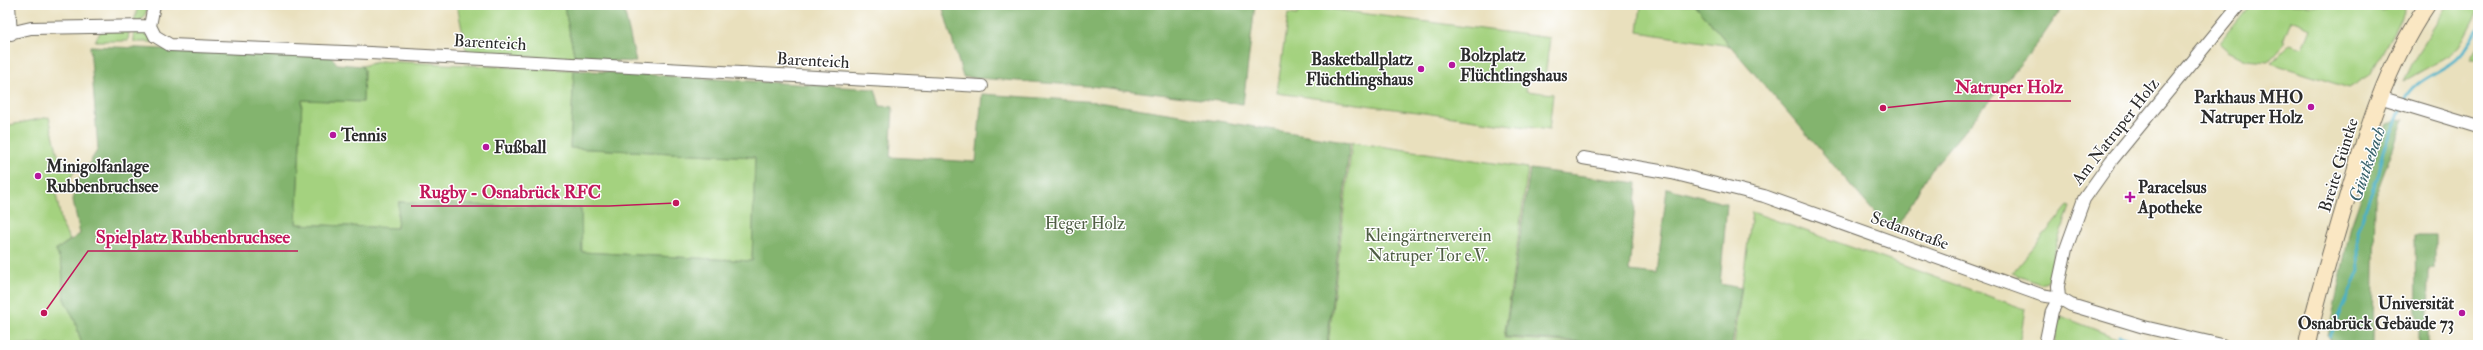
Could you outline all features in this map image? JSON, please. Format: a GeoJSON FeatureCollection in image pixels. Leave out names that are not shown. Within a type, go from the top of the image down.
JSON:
{"type":"FeatureCollection","features":[{"type":"Feature","properties":{"kind":"street"},"geometry":{"type":"LineString","coordinates":[[9,5],[8,34],[31,28],[150,26],[154,5]]}},
{"type":"Feature","properties":{"kind":"street","name":"Am Natruper Holz"},"geometry":{"type":"LineString","coordinates":[[2059,298],[2058,286],[2066,249],[2084,199],[2108,165],[2239,5]]}},
{"type":"Feature","properties":{"kind":"street","name":"Breite Güntke"},"geometry":{"type":"LineString","coordinates":[[2308,345],[2321,287],[2379,98],[2401,50],[2428,5]]}},
{"type":"Feature","properties":{"kind":"street","name":"Barenteich"},"geometry":{"type":"LineString","coordinates":[[150,26],[155,36],[170,45],[377,53],[982,86]]}},
{"type":"Feature","properties":{"kind":"street"},"geometry":{"type":"LineString","coordinates":[[2379,98],[2478,127]]}},
{"type":"Feature","properties":{"kind":"street","name":"Sedanstraße"},"geometry":{"type":"LineString","coordinates":[[1583,158],[1672,174],[1764,196],[2034,293],[2059,298],[2071,305],[2144,327],[2222,345]]}},
{"type":"Feature","properties":{"kind":"street"},"geometry":{"type":"LineString","coordinates":[[2045,345],[2052,311],[2059,298]]}},
{"type":"Feature","properties":{"kind":"green space"},"geometry":{"type":"Polygon","coordinates":[[[138,5],[149,5],[143,19],[134,22],[138,5]]]}},
{"type":"Feature","properties":{"kind":"green space"},"geometry":{"type":"Polygon","coordinates":[[[457,5],[564,5],[575,59],[467,54],[457,5]]]}},
{"type":"Feature","properties":{"kind":"green space"},"geometry":{"type":"Polygon","coordinates":[[[564,5],[623,5],[636,62],[575,59],[564,5]]]}},
{"type":"Feature","properties":{"kind":"green space"},"geometry":{"type":"Polygon","coordinates":[[[942,5],[1255,5],[1243,104],[1100,87],[963,77],[942,5]]]}},
{"type":"Feature","properties":{"kind":"green space"},"geometry":{"type":"Polygon","coordinates":[[[1299,5],[1550,38],[1545,77],[1528,75],[1526,91],[1553,94],[1549,130],[1277,93],[1288,14],[1297,15],[1299,5]]]}},
{"type":"Feature","properties":{"kind":"green space"},"geometry":{"type":"Polygon","coordinates":[[[1641,5],[1695,5],[1730,46],[1638,32],[1641,5]]]}},
{"type":"Feature","properties":{"kind":"green space"},"geometry":{"type":"Polygon","coordinates":[[[1695,5],[2064,5],[2038,43],[1931,170],[1896,229],[1886,226],[1695,5]]]}},
{"type":"Feature","properties":{"kind":"green space"},"geometry":{"type":"Polygon","coordinates":[[[2250,5],[2372,5],[2383,12],[2388,5],[2408,5],[2370,75],[2349,88],[2271,63],[2290,44],[2303,48],[2311,28],[2291,20],[2283,41],[2286,42],[2268,62],[2246,60],[2228,51],[2219,43],[2250,5]]]}},
{"type":"Feature","properties":{"kind":"green space"},"geometry":{"type":"Polygon","coordinates":[[[2448,5],[2478,5],[2478,11],[2459,47],[2450,55],[2404,81],[2418,52],[2448,5]]]}},
{"type":"Feature","properties":{"kind":"green space"},"geometry":{"type":"Polygon","coordinates":[[[101,31],[129,31],[128,41],[95,41],[101,31]]]}},
{"type":"Feature","properties":{"kind":"green space"},"geometry":{"type":"Polygon","coordinates":[[[134,31],[146,32],[153,42],[134,42],[134,31]]]}},
{"type":"Feature","properties":{"kind":"green space"},"geometry":{"type":"Polygon","coordinates":[[[2478,45],[2478,60],[2470,60],[2478,45]]]}},
{"type":"Feature","properties":{"kind":"green space","name":"Heger Holz"},"geometry":{"type":"Polygon","coordinates":[[[90,46],[331,56],[337,64],[362,66],[364,70],[363,102],[302,100],[296,224],[397,228],[399,202],[581,209],[582,252],[752,261],[755,157],[570,148],[574,70],[875,89],[880,106],[893,107],[890,157],[976,162],[982,94],[1098,102],[1350,142],[1327,345],[82,345],[75,321],[64,299],[62,266],[56,250],[80,234],[73,200],[76,185],[98,149],[90,46]]]}},
{"type":"Feature","properties":{"kind":"green space"},"geometry":{"type":"Polygon","coordinates":[[[381,61],[574,70],[570,148],[755,157],[752,261],[581,252],[581,210],[399,202],[397,228],[296,224],[302,100],[363,102],[364,70],[362,66],[381,61]]]}},
{"type":"Feature","properties":{"kind":"green space"},"geometry":{"type":"Polygon","coordinates":[[[49,117],[59,159],[78,165],[65,187],[55,189],[62,225],[70,240],[56,250],[62,266],[64,299],[75,321],[82,345],[7,345],[5,343],[5,126],[49,117]]]}},
{"type":"Feature","properties":{"kind":"green space"},"geometry":{"type":"Polygon","coordinates":[[[2404,119],[2375,197],[2373,345],[2334,345],[2328,336],[2351,226],[2387,123],[2404,119]]]}},
{"type":"Feature","properties":{"kind":"green space","name":"Kleingärtnerverein Natruper Tor e.V."},"geometry":{"type":"Polygon","coordinates":[[[1352,142],[1528,168],[1504,338],[1609,345],[1328,345],[1352,142]]]}},
{"type":"Feature","properties":{"kind":"green space"},"geometry":{"type":"Polygon","coordinates":[[[1530,169],[1637,183],[1629,271],[1657,274],[1667,188],[1727,204],[1720,284],[1741,288],[1732,345],[1633,345],[1505,337],[1530,169]]]}},
{"type":"Feature","properties":{"kind":"green space"},"geometry":{"type":"Polygon","coordinates":[[[2068,206],[2070,207],[2057,243],[2047,282],[2040,284],[2012,273],[2068,206]]]}},
{"type":"Feature","properties":{"kind":"green space"},"geometry":{"type":"Polygon","coordinates":[[[1752,212],[2025,309],[2019,345],[1734,345],[1752,212]]]}},
{"type":"Feature","properties":{"kind":"green space"},"geometry":{"type":"Polygon","coordinates":[[[2415,235],[2435,235],[2435,268],[2429,268],[2428,345],[2419,345],[2419,326],[2416,312],[2415,235]]]}},
{"type":"Feature","properties":{"kind":"green space"},"geometry":{"type":"Polygon","coordinates":[[[2061,316],[2134,345],[2054,345],[2061,316]]]}},
{"type":"Feature","properties":{"kind":"waterway","name":"Güntkebach"},"geometry":{"type":"LineString","coordinates":[[2404,102],[2414,87],[2461,56],[2478,28]]}},
{"type":"Feature","properties":{"kind":"waterway","name":"Güntkebach"},"geometry":{"type":"LineString","coordinates":[[2330,337],[2359,271],[2357,231],[2379,173],[2384,150],[2402,107]]}},
{"type":"Feature","properties":{"kind":"waterway"},"geometry":{"type":"LineString","coordinates":[[2119,336],[2146,345]]}},
{"type":"Feature","properties":{"kind":"place","name":"Bolzplatz Flüchtlingshaus"},"geometry":{"type":"Point","coordinates":[1452,65]}},
{"type":"Feature","properties":{"kind":"place","name":"Basketballplatz Flüchtlingshaus"},"geometry":{"type":"Point","coordinates":[1421,69]}},
{"type":"Feature","properties":{"kind":"place","name":"Parkhaus MHO Natruper Holz"},"geometry":{"type":"Point","coordinates":[2311,107]}},
{"type":"Feature","properties":{"kind":"place","name":"Natruper Holz"},"geometry":{"type":"Point","coordinates":[1883,108]}},
{"type":"Feature","properties":{"kind":"place","name":"Tennis"},"geometry":{"type":"Point","coordinates":[333,135]}},
{"type":"Feature","properties":{"kind":"place","name":"Fußball"},"geometry":{"type":"Point","coordinates":[486,147]}},
{"type":"Feature","properties":{"kind":"place","name":"Minigolfanlage Rubbenbruchsee"},"geometry":{"type":"Point","coordinates":[38,176]}},
{"type":"Feature","properties":{"kind":"place","name":"Paracelsus Apotheke"},"geometry":{"type":"Point","coordinates":[2130,197]}},
{"type":"Feature","properties":{"kind":"place","name":"Rugby - Osnabrück RFC"},"geometry":{"type":"Point","coordinates":[676,203]}},
{"type":"Feature","properties":{"kind":"place","name":"Spielplatz Rubbenbruchsee"},"geometry":{"type":"Point","coordinates":[44,313]}},
{"type":"Feature","properties":{"kind":"place","name":"Universität Osnabrück Gebäude 73"},"geometry":{"type":"Point","coordinates":[2462,313]}}]}
